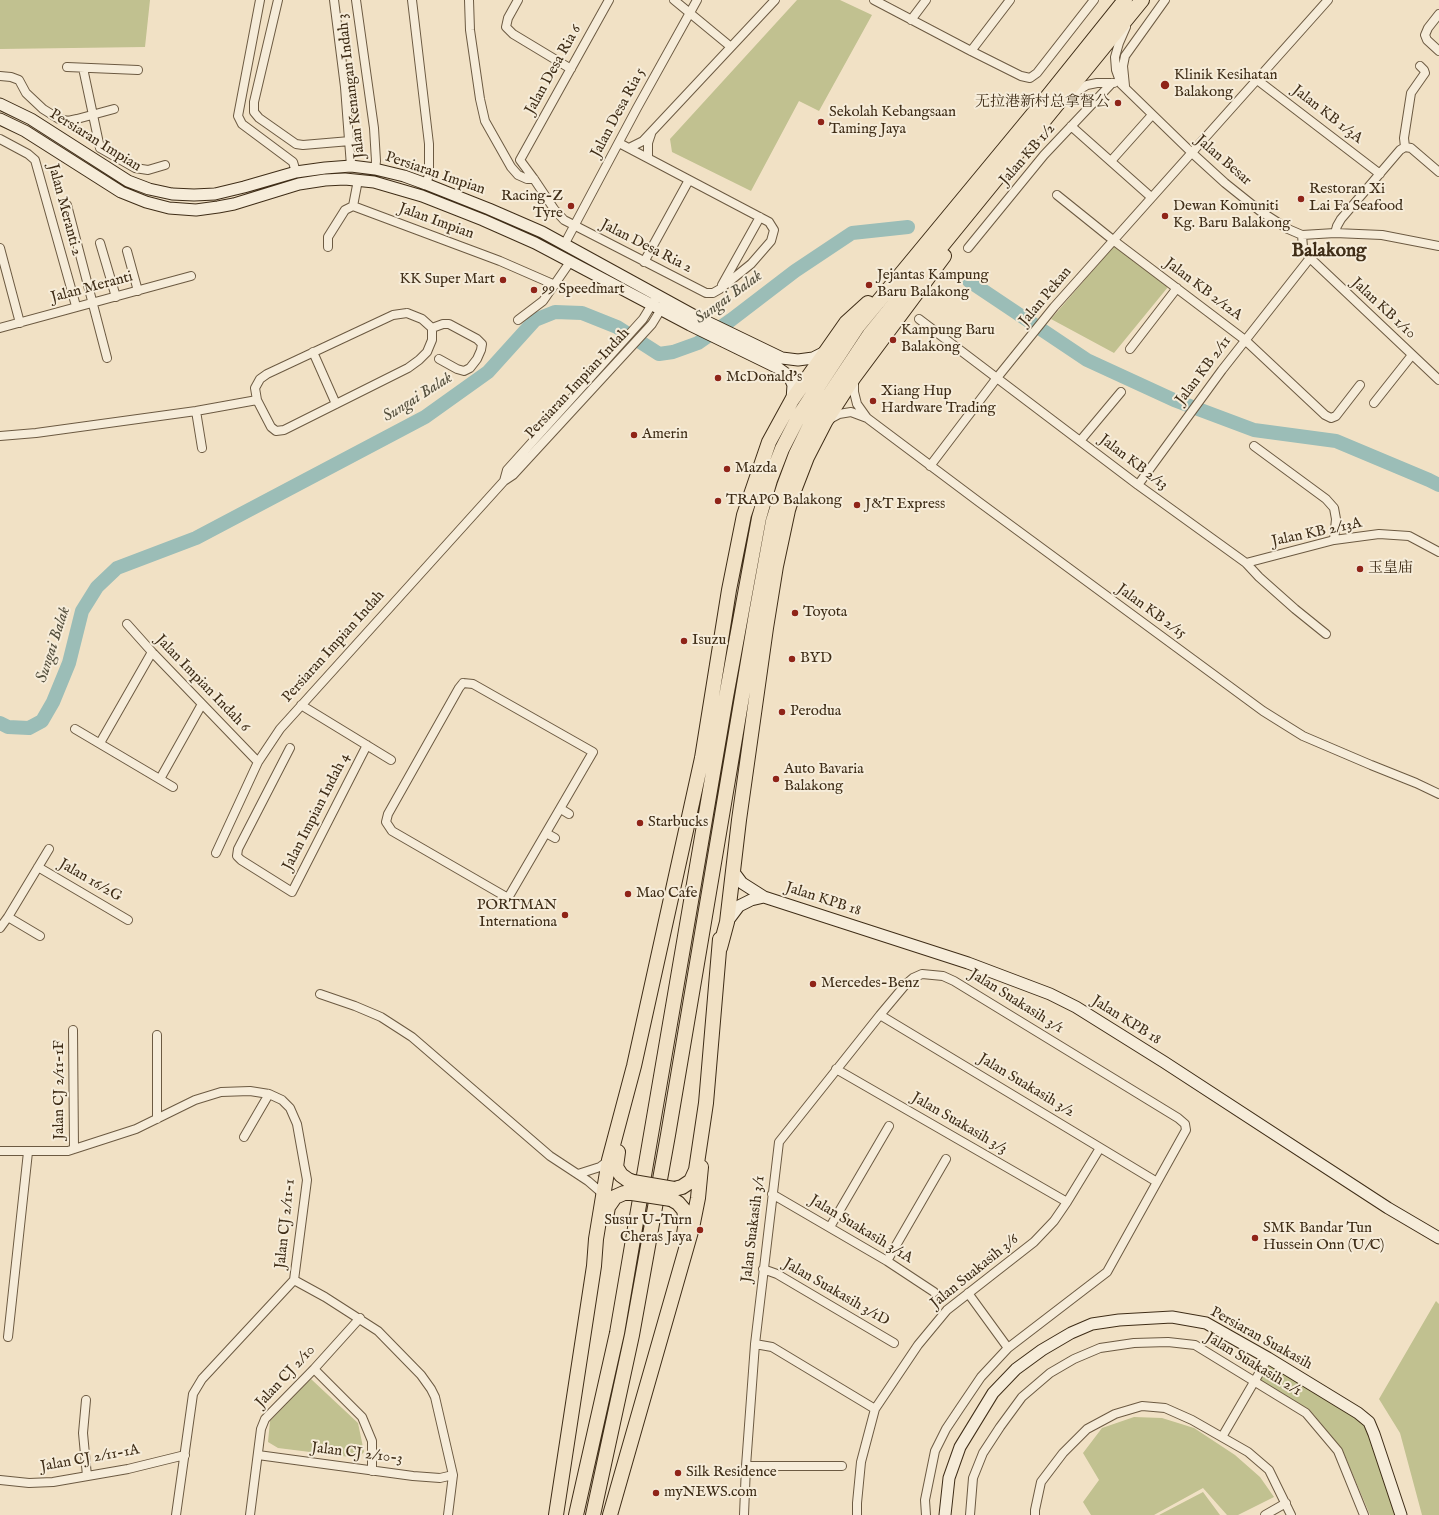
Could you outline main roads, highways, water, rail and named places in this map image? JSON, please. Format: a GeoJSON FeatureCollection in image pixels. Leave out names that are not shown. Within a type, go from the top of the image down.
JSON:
{"type":"FeatureCollection","features":[{"type":"Feature","properties":{"kind":"highway"},"geometry":{"type":"LineString","coordinates":[[576,1515],[617,1333],[726,697],[759,518],[770,480],[782,449],[800,414],[858,326],[1048,96],[1125,0]]}},
{"type":"Feature","properties":{"kind":"highway"},"geometry":{"type":"LineString","coordinates":[[593,1515],[632,1335],[756,614],[774,521],[784,486],[796,454],[812,421],[870,334],[1141,1]]}},
{"type":"Feature","properties":{"kind":"highway"},"geometry":{"type":"LineString","coordinates":[[720,948],[727,922],[757,688],[776,566],[788,510],[795,488],[807,457],[825,422],[854,377],[945,256],[966,216]]}},
{"type":"Feature","properties":{"kind":"highway"},"geometry":{"type":"LineString","coordinates":[[556,1515],[609,1160],[634,1066],[702,758],[729,590],[744,515],[769,442],[792,400],[846,323],[863,306],[884,293]]}},
{"type":"Feature","properties":{"kind":"highway"},"geometry":{"type":"LineString","coordinates":[[610,1515],[692,1228],[698,1198],[720,948],[720,922],[736,777],[736,765],[732,754]]}},
{"type":"Feature","properties":{"kind":"highway"},"geometry":{"type":"LineString","coordinates":[[624,1103],[616,1167],[633,1188]]}},
{"type":"Feature","properties":{"kind":"highway"},"geometry":{"type":"LineString","coordinates":[[594,1266],[602,1240],[608,1207],[615,1197],[633,1188],[672,1194],[691,1181],[696,1170],[706,1103]]}},
{"type":"Feature","properties":{"kind":"highway"},"geometry":{"type":"LineString","coordinates":[[672,1194],[684,1210],[686,1221],[673,1293]]}},
{"type":"Feature","properties":{"kind":"waterway","name":"Sungai Balak"},"geometry":{"type":"LineString","coordinates":[[0,723],[8,727],[29,728],[42,721],[53,702],[69,663],[82,611],[97,587],[117,568],[196,538],[425,417],[488,372],[535,320],[555,312],[582,313],[617,327],[659,354],[673,352],[698,343],[731,320],[795,271],[852,233],[908,227]]}},
{"type":"Feature","properties":{"kind":"waterway"},"geometry":{"type":"LineString","coordinates":[[969,281],[1087,360],[1174,400],[1254,430],[1336,441],[1439,485]]}},
{"type":"Feature","properties":{"kind":"place","name":"Klinik Kesihatan Balakong"},"geometry":{"type":"Point","coordinates":[1165,85]}},
{"type":"Feature","properties":{"kind":"place","name":"无拉港新村总拿督公"},"geometry":{"type":"Point","coordinates":[1118,103]}},
{"type":"Feature","properties":{"kind":"place","name":"Sekolah Kebangsaan Taming Jaya"},"geometry":{"type":"Point","coordinates":[821,122]}},
{"type":"Feature","properties":{"kind":"place","name":"Restoran Xi Lai Fa Seafood"},"geometry":{"type":"Point","coordinates":[1301,199]}},
{"type":"Feature","properties":{"kind":"place","name":"Racing-Z Tyre"},"geometry":{"type":"Point","coordinates":[571,206]}},
{"type":"Feature","properties":{"kind":"place","name":"Dewan Komuniti Kg. Baru Balakong"},"geometry":{"type":"Point","coordinates":[1165,216]}},
{"type":"Feature","properties":{"kind":"place","name":"KK Super Mart"},"geometry":{"type":"Point","coordinates":[503,280]}},
{"type":"Feature","properties":{"kind":"place","name":"Jejantas Kampung Baru Balakong"},"geometry":{"type":"Point","coordinates":[869,285]}},
{"type":"Feature","properties":{"kind":"place","name":"99 Speedmart"},"geometry":{"type":"Point","coordinates":[534,290]}},
{"type":"Feature","properties":{"kind":"place","name":"Kampung Baru Balakong"},"geometry":{"type":"Point","coordinates":[893,340]}},
{"type":"Feature","properties":{"kind":"place","name":"McDonald's"},"geometry":{"type":"Point","coordinates":[718,378]}},
{"type":"Feature","properties":{"kind":"place","name":"Xiang Hup Hardware Trading"},"geometry":{"type":"Point","coordinates":[873,401]}},
{"type":"Feature","properties":{"kind":"place","name":"Amerin"},"geometry":{"type":"Point","coordinates":[634,435]}},
{"type":"Feature","properties":{"kind":"place","name":"Mazda"},"geometry":{"type":"Point","coordinates":[727,469]}},
{"type":"Feature","properties":{"kind":"place","name":"TRAPO Balakong"},"geometry":{"type":"Point","coordinates":[718,501]}},
{"type":"Feature","properties":{"kind":"place","name":"J&T Express"},"geometry":{"type":"Point","coordinates":[857,505]}},
{"type":"Feature","properties":{"kind":"place","name":"玉皇庙"},"geometry":{"type":"Point","coordinates":[1360,569]}},
{"type":"Feature","properties":{"kind":"place","name":"Toyota"},"geometry":{"type":"Point","coordinates":[795,613]}},
{"type":"Feature","properties":{"kind":"place","name":"Isuzu"},"geometry":{"type":"Point","coordinates":[684,641]}},
{"type":"Feature","properties":{"kind":"place","name":"BYD"},"geometry":{"type":"Point","coordinates":[792,659]}},
{"type":"Feature","properties":{"kind":"place","name":"Perodua"},"geometry":{"type":"Point","coordinates":[782,712]}},
{"type":"Feature","properties":{"kind":"place","name":"Auto Bavaria Balakong"},"geometry":{"type":"Point","coordinates":[776,779]}},
{"type":"Feature","properties":{"kind":"place","name":"Starbucks"},"geometry":{"type":"Point","coordinates":[640,823]}},
{"type":"Feature","properties":{"kind":"place","name":"Mao Cafe"},"geometry":{"type":"Point","coordinates":[628,894]}},
{"type":"Feature","properties":{"kind":"place","name":"PORTMAN Internationa"},"geometry":{"type":"Point","coordinates":[565,915]}},
{"type":"Feature","properties":{"kind":"place","name":"Mercedes-Benz"},"geometry":{"type":"Point","coordinates":[813,984]}},
{"type":"Feature","properties":{"kind":"place","name":"Susur U-Turn Cheras Jaya"},"geometry":{"type":"Point","coordinates":[700,1230]}},
{"type":"Feature","properties":{"kind":"place","name":"SMK Bandar Tun Hussein Onn (U/C)"},"geometry":{"type":"Point","coordinates":[1255,1238]}},
{"type":"Feature","properties":{"kind":"place","name":"Silk Residence"},"geometry":{"type":"Point","coordinates":[678,1473]}},
{"type":"Feature","properties":{"kind":"place","name":"myNEWS.com"},"geometry":{"type":"Point","coordinates":[656,1493]}},
{"type":"Feature","properties":{"kind":"district","name":"Balakong"},"geometry":{"type":"Point","coordinates":[1329,252]}}]}
